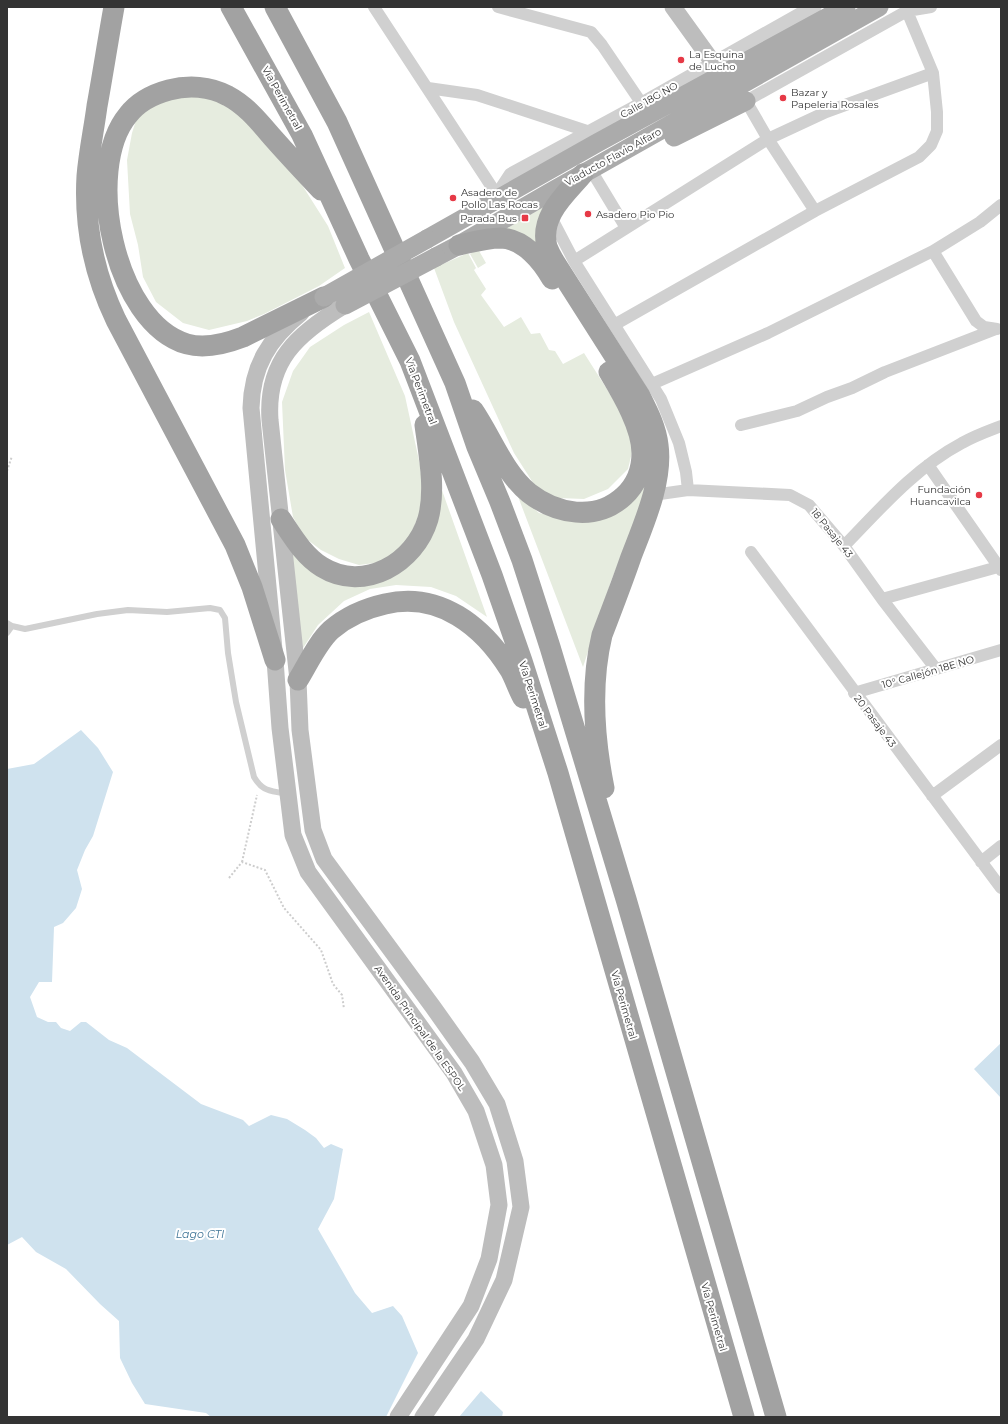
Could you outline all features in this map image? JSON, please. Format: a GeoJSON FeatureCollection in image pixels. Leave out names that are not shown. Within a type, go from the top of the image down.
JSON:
{"type":"FeatureCollection","features":[{"type":"Feature","properties":{"kind":"highway"},"geometry":{"type":"LineString","coordinates":[[114,7],[87,174],[87,213],[91,250],[104,294],[116,320],[235,545],[252,587],[275,660]]}},
{"type":"Feature","properties":{"kind":"highway","name":"Vía Perimetral"},"geometry":{"type":"LineString","coordinates":[[231,7],[302,135],[336,207],[358,259],[410,361],[492,575],[522,661],[558,773],[744,1417]]}},
{"type":"Feature","properties":{"kind":"highway"},"geometry":{"type":"LineString","coordinates":[[278,11],[337,122],[455,383],[477,448],[500,502],[522,560],[550,647],[626,899],[776,1417]]}},
{"type":"Feature","properties":{"kind":"highway"},"geometry":{"type":"LineString","coordinates":[[324,296],[243,337],[221,344],[203,346],[186,344],[161,330],[145,314],[130,291],[116,254],[110,226],[107,198],[107,183],[113,147],[117,135],[128,116],[135,108],[151,97],[168,90],[184,88],[201,88],[212,90],[227,96],[252,115],[336,207]]}},
{"type":"Feature","properties":{"kind":"highway"},"geometry":{"type":"LineString","coordinates":[[590,170],[556,205],[550,215],[546,234],[547,247],[554,261],[633,386],[650,418],[657,437],[658,453],[653,495],[647,515],[602,635],[596,673],[598,755],[626,899]]}},
{"type":"Feature","properties":{"kind":"highway"},"geometry":{"type":"LineString","coordinates":[[455,383],[475,413],[510,472],[528,492],[547,504],[565,511],[583,513],[594,512],[606,508],[621,499],[636,480],[642,462],[642,452],[634,420],[615,382],[547,270],[529,250],[510,239],[492,238],[459,246]]}},
{"type":"Feature","properties":{"kind":"highway"},"geometry":{"type":"LineString","coordinates":[[281,519],[296,542],[308,555],[322,567],[337,574],[354,576],[372,574],[389,568],[404,558],[411,551],[422,535],[428,519],[430,512],[431,484],[425,425],[410,361]]}},
{"type":"Feature","properties":{"kind":"highway"},"geometry":{"type":"LineString","coordinates":[[298,680],[317,648],[331,630],[359,613],[381,605],[402,601],[424,602],[439,606],[454,613],[471,625],[486,639],[510,670],[558,773]]}},
{"type":"Feature","properties":{"kind":"main road"},"geometry":{"type":"LineString","coordinates":[[673,7],[718,69]]}},
{"type":"Feature","properties":{"kind":"main road","name":"Viaducto Flavio Alfaro"},"geometry":{"type":"LineString","coordinates":[[324,296],[597,143],[718,69],[846,7]]}},
{"type":"Feature","properties":{"kind":"main road","name":"Viaducto Flavio Alfaro"},"geometry":{"type":"LineString","coordinates":[[345,305],[459,246],[590,170],[879,7]]}},
{"type":"Feature","properties":{"kind":"main road"},"geometry":{"type":"LineString","coordinates":[[590,170],[613,166],[746,101]]}},
{"type":"Feature","properties":{"kind":"main road","name":"Avenida Principal de la ESPOL"},"geometry":{"type":"LineString","coordinates":[[324,296],[290,323],[275,339],[260,363],[252,390],[252,418],[275,660],[278,708],[293,835],[308,872],[414,1020],[454,1073],[476,1111],[494,1165],[500,1205],[489,1259],[471,1306],[398,1417]]}},
{"type":"Feature","properties":{"kind":"main road"},"geometry":{"type":"LineString","coordinates":[[345,305],[314,326],[292,346],[279,364],[271,386],[269,401],[298,680],[300,730],[312,830],[324,859],[434,1007],[472,1062],[497,1104],[515,1161],[521,1207],[504,1280],[476,1339],[423,1417]]}},
{"type":"Feature","properties":{"kind":"main road"},"geometry":{"type":"LineString","coordinates":[[278,708],[287,713],[293,711],[298,705]]}},
{"type":"Feature","properties":{"kind":"main road"},"geometry":{"type":"LineString","coordinates":[[288,794],[307,789]]}},
{"type":"Feature","properties":{"kind":"main road"},"geometry":{"type":"LineString","coordinates":[[414,1020],[434,1007]]}},
{"type":"Feature","properties":{"kind":"street"},"geometry":{"type":"LineString","coordinates":[[374,7],[428,88],[495,199]]}},
{"type":"Feature","properties":{"kind":"street"},"geometry":{"type":"LineString","coordinates":[[498,7],[591,32],[602,45],[642,104]]}},
{"type":"Feature","properties":{"kind":"street","name":"Calle 18G NO"},"geometry":{"type":"LineString","coordinates":[[495,199],[511,175],[642,104],[718,69],[814,7]]}},
{"type":"Feature","properties":{"kind":"street"},"geometry":{"type":"LineString","coordinates":[[815,211],[768,139],[746,101],[908,11],[931,7]]}},
{"type":"Feature","properties":{"kind":"street"},"geometry":{"type":"LineString","coordinates":[[614,325],[815,211],[919,157],[931,145],[937,131],[938,112],[933,73],[908,11]]}},
{"type":"Feature","properties":{"kind":"street"},"geometry":{"type":"LineString","coordinates":[[574,261],[768,139],[826,112],[933,73]]}},
{"type":"Feature","properties":{"kind":"street"},"geometry":{"type":"LineString","coordinates":[[428,88],[478,96],[590,132]]}},
{"type":"Feature","properties":{"kind":"street"},"geometry":{"type":"LineString","coordinates":[[590,170],[626,228]]}},
{"type":"Feature","properties":{"kind":"street"},"geometry":{"type":"LineString","coordinates":[[652,384],[768,333],[933,251],[980,222],[1001,205]]}},
{"type":"Feature","properties":{"kind":"street"},"geometry":{"type":"LineString","coordinates":[[550,215],[574,261],[652,384],[667,412],[679,443],[686,472],[688,490]]}},
{"type":"Feature","properties":{"kind":"street"},"geometry":{"type":"LineString","coordinates":[[933,251],[976,321],[984,327],[998,328]]}},
{"type":"Feature","properties":{"kind":"street"},"geometry":{"type":"LineString","coordinates":[[741,425],[797,411],[827,397],[852,388],[885,372],[998,328]]}},
{"type":"Feature","properties":{"kind":"street"},"geometry":{"type":"LineString","coordinates":[[844,546],[904,484],[928,465],[962,443],[1001,426]]}},
{"type":"Feature","properties":{"kind":"street"},"geometry":{"type":"LineString","coordinates":[[882,599],[1000,569],[928,465]]}},
{"type":"Feature","properties":{"kind":"street","name":"18 Pasaje 43"},"geometry":{"type":"LineString","coordinates":[[653,495],[688,490],[790,495],[809,505],[844,546],[882,599],[936,669]]}},
{"type":"Feature","properties":{"kind":"street","name":"20 Pasaje 43"},"geometry":{"type":"LineString","coordinates":[[750,552],[1001,888]]}},
{"type":"Feature","properties":{"kind":"street","name":"10° Callejón 18E NO"},"geometry":{"type":"LineString","coordinates":[[854,693],[1001,650]]}},
{"type":"Feature","properties":{"kind":"street"},"geometry":{"type":"LineString","coordinates":[[932,796],[1001,745]]}},
{"type":"Feature","properties":{"kind":"street"},"geometry":{"type":"LineString","coordinates":[[981,862],[1001,846]]}},
{"type":"Feature","properties":{"kind":"lane"},"geometry":{"type":"LineString","coordinates":[[7,633],[10,625],[24,629],[97,614],[128,610],[167,612],[210,608],[220,610],[225,618],[228,653],[236,702],[254,777],[260,786],[266,790],[288,794]]}},
{"type":"Feature","properties":{"kind":"path"},"geometry":{"type":"LineString","coordinates":[[7,471],[12,456]]}},
{"type":"Feature","properties":{"kind":"path"},"geometry":{"type":"LineString","coordinates":[[229,878],[242,862],[260,786]]}},
{"type":"Feature","properties":{"kind":"path"},"geometry":{"type":"LineString","coordinates":[[242,862],[265,870],[284,908],[321,950],[333,984],[342,995],[344,1009]]}},
{"type":"Feature","properties":{"kind":"shaded area"},"geometry":{"type":"Polygon","coordinates":[[[201,94],[243,114],[297,177],[328,226],[345,268],[319,286],[264,314],[247,321],[209,330],[183,323],[156,302],[143,277],[138,245],[130,214],[127,160],[132,133],[140,108],[156,101],[201,94]]]}},
{"type":"Feature","properties":{"kind":"shaded area"},"geometry":{"type":"Polygon","coordinates":[[[545,206],[545,254],[504,230],[545,206]]]}},
{"type":"Feature","properties":{"kind":"shaded area"},"geometry":{"type":"Polygon","coordinates":[[[478,249],[486,263],[478,268],[470,254],[478,249]]]}},
{"type":"Feature","properties":{"kind":"shaded area"},"geometry":{"type":"Polygon","coordinates":[[[468,253],[476,268],[474,270],[486,289],[481,295],[504,327],[521,317],[531,334],[540,333],[549,350],[555,351],[563,364],[584,353],[631,427],[633,448],[628,469],[608,489],[584,499],[558,498],[537,489],[514,453],[454,322],[434,268],[468,253]]]}},
{"type":"Feature","properties":{"kind":"shaded area"},"geometry":{"type":"Polygon","coordinates":[[[369,312],[405,396],[420,465],[424,503],[405,548],[382,562],[359,565],[339,559],[321,550],[304,537],[293,517],[285,470],[282,402],[293,371],[310,347],[344,325],[369,312]]]}},
{"type":"Feature","properties":{"kind":"shaded area"},"geometry":{"type":"Polygon","coordinates":[[[650,468],[647,492],[611,581],[583,667],[514,486],[523,499],[539,513],[572,521],[650,468]]]}},
{"type":"Feature","properties":{"kind":"shaded area"},"geometry":{"type":"Polygon","coordinates":[[[438,479],[487,617],[456,596],[431,587],[396,585],[370,589],[344,601],[318,625],[303,648],[288,548],[337,578],[419,553],[438,479]]]}},
{"type":"Feature","properties":{"kind":"water","name":"Lago CTI"},"geometry":{"type":"Polygon","coordinates":[[[81,730],[98,748],[113,772],[93,836],[85,850],[77,870],[82,889],[76,908],[63,923],[54,927],[52,982],[39,982],[30,997],[37,1017],[48,1022],[56,1022],[61,1028],[70,1031],[81,1022],[86,1022],[109,1040],[127,1048],[201,1104],[243,1120],[249,1126],[271,1115],[287,1119],[305,1130],[316,1138],[324,1148],[331,1144],[343,1149],[334,1199],[318,1229],[355,1293],[372,1313],[393,1306],[402,1316],[418,1353],[386,1417],[211,1417],[206,1413],[145,1404],[132,1383],[120,1358],[119,1321],[66,1269],[36,1252],[22,1237],[7,1245],[7,769],[34,764],[81,730]]]}},
{"type":"Feature","properties":{"kind":"water"},"geometry":{"type":"Polygon","coordinates":[[[1001,1043],[1001,1098],[974,1069],[1001,1043]]]}},
{"type":"Feature","properties":{"kind":"water"},"geometry":{"type":"Polygon","coordinates":[[[481,1391],[503,1412],[502,1417],[459,1417],[481,1391]]]}},
{"type":"Feature","properties":{"kind":"place","name":"La Esquina de Lucho"},"geometry":{"type":"Point","coordinates":[681,60]}},
{"type":"Feature","properties":{"kind":"place","name":"Bazar y Papeleria Rosales"},"geometry":{"type":"Point","coordinates":[783,98]}},
{"type":"Feature","properties":{"kind":"place","name":"Asadero de Pollo Las Rocas"},"geometry":{"type":"Point","coordinates":[453,198]}},
{"type":"Feature","properties":{"kind":"place","name":"Asadero Pio Pio"},"geometry":{"type":"Point","coordinates":[588,214]}},
{"type":"Feature","properties":{"kind":"place","name":"Parada Bus"},"geometry":{"type":"Point","coordinates":[525,218]}},
{"type":"Feature","properties":{"kind":"place","name":"Fundación Huancavilca"},"geometry":{"type":"Point","coordinates":[979,495]}}]}
